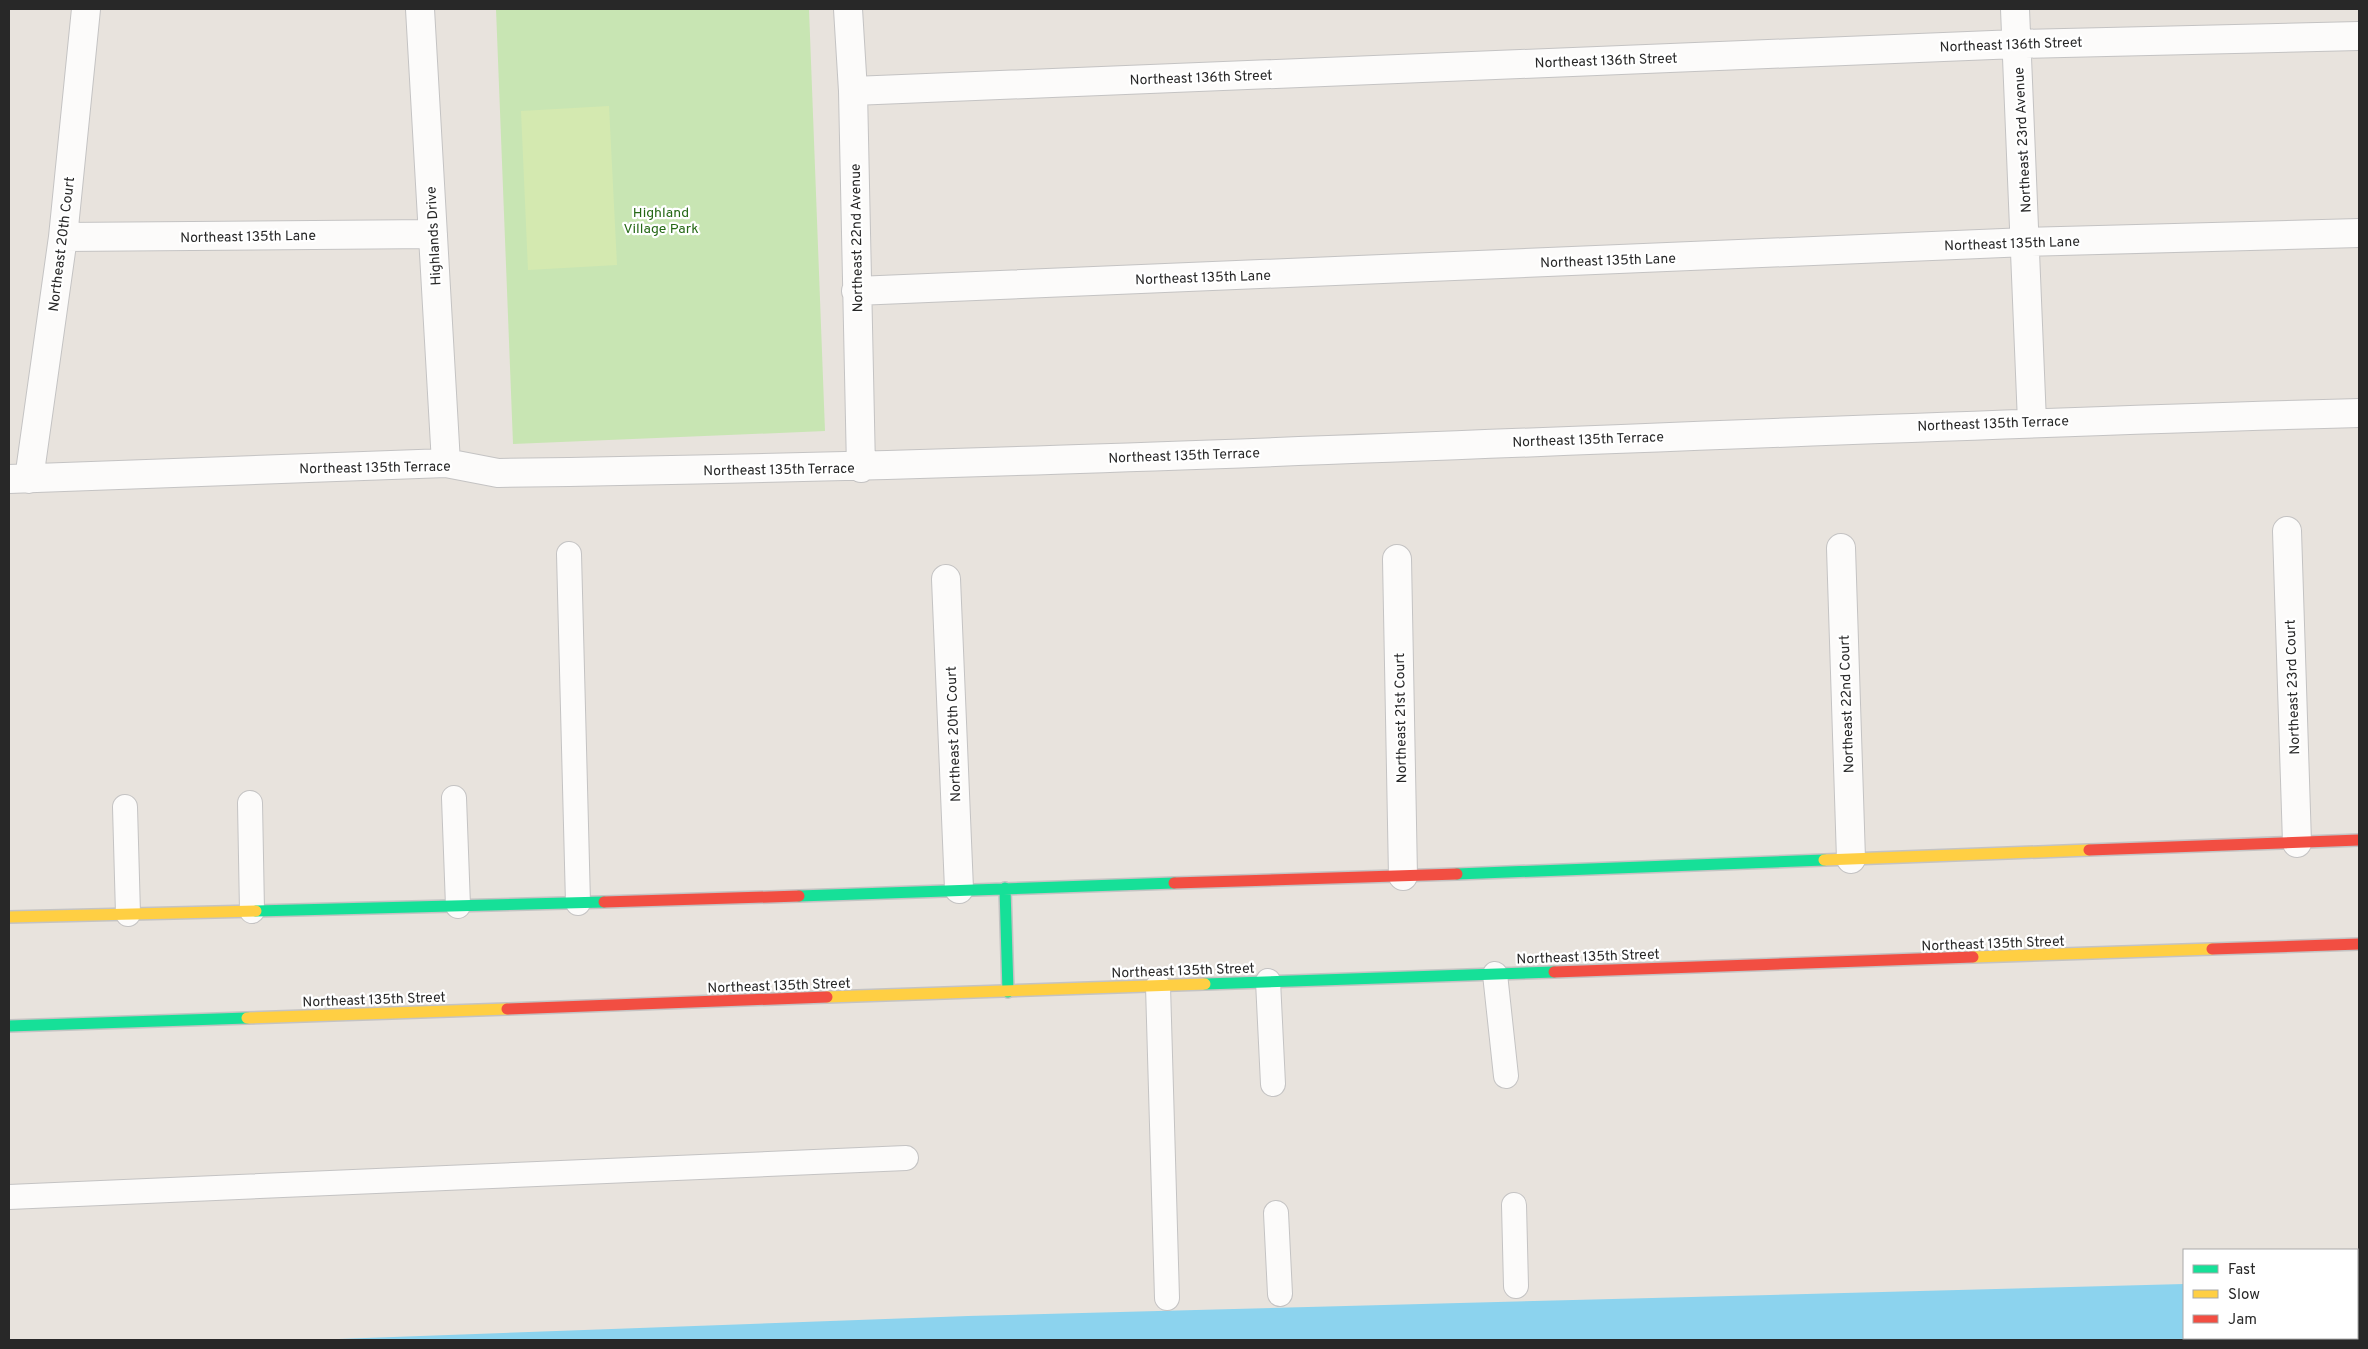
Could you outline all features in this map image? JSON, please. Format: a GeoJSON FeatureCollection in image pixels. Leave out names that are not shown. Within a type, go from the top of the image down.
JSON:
{"type":"FeatureCollection","features":[{"type":"Feature","properties":{"kind":"street","name":"Northeast 20th Court"},"geometry":{"type":"LineString","coordinates":[[19,479],[63,238],[86,9]]}},
{"type":"Feature","properties":{"kind":"street","name":"Highlands Drive"},"geometry":{"type":"LineString","coordinates":[[420,9],[446,463]]}},
{"type":"Feature","properties":{"kind":"street","name":"Northeast 22nd Avenue"},"geometry":{"type":"LineString","coordinates":[[848,9],[853,91],[861,468]]}},
{"type":"Feature","properties":{"kind":"street","name":"Northeast 23rd Avenue"},"geometry":{"type":"LineString","coordinates":[[2016,9],[2032,422]]}},
{"type":"Feature","properties":{"kind":"street","name":"Northeast 136th Street"},"geometry":{"type":"LineString","coordinates":[[853,91],[2017,44],[2359,36]]}},
{"type":"Feature","properties":{"kind":"street","name":"Northeast 135th Lane"},"geometry":{"type":"LineString","coordinates":[[63,238],[433,234]]}},
{"type":"Feature","properties":{"kind":"street","name":"Northeast 135th Lane"},"geometry":{"type":"LineString","coordinates":[[856,291],[2026,242],[2359,234]]}},
{"type":"Feature","properties":{"kind":"street","name":"Northeast 135th Terrace"},"geometry":{"type":"LineString","coordinates":[[19,479],[446,463],[498,473],[861,468],[2032,422],[2359,412]]}},
{"type":"Feature","properties":{"kind":"street","name":"Northeast 23rd Court"},"geometry":{"type":"LineString","coordinates":[[2287,532],[2296,843]]}},
{"type":"Feature","properties":{"kind":"street","name":"Northeast 22nd Court"},"geometry":{"type":"LineString","coordinates":[[1841,548],[1851,859]]}},
{"type":"Feature","properties":{"kind":"street","name":"Northeast 21st Court"},"geometry":{"type":"LineString","coordinates":[[1397,559],[1403,876]]}},
{"type":"Feature","properties":{"kind":"street","name":"Northeast 20th Court"},"geometry":{"type":"LineString","coordinates":[[946,579],[959,890]]}},
{"type":"Feature","properties":{"kind":"street"},"geometry":{"type":"LineString","coordinates":[[9,917],[578,903],[1403,876],[2359,840]]}},
{"type":"Feature","properties":{"kind":"street"},"geometry":{"type":"LineString","coordinates":[[1006,888],[1008,992]]}},
{"type":"Feature","properties":{"kind":"street","name":"Northeast 135th Street"},"geometry":{"type":"LineString","coordinates":[[9,1026],[1008,992],[1268,981],[1871,963],[2359,944]]}},
{"type":"Feature","properties":{"kind":"lane"},"geometry":{"type":"LineString","coordinates":[[569,554],[578,903]]}},
{"type":"Feature","properties":{"kind":"lane"},"geometry":{"type":"LineString","coordinates":[[454,798],[458,906]]}},
{"type":"Feature","properties":{"kind":"lane"},"geometry":{"type":"LineString","coordinates":[[250,803],[252,911]]}},
{"type":"Feature","properties":{"kind":"lane"},"geometry":{"type":"LineString","coordinates":[[125,807],[128,914]]}},
{"type":"Feature","properties":{"kind":"lane"},"geometry":{"type":"LineString","coordinates":[[1495,974],[1506,1076]]}},
{"type":"Feature","properties":{"kind":"lane"},"geometry":{"type":"LineString","coordinates":[[1268,981],[1273,1084]]}},
{"type":"Feature","properties":{"kind":"lane"},"geometry":{"type":"LineString","coordinates":[[1158,986],[1167,1298]]}},
{"type":"Feature","properties":{"kind":"lane"},"geometry":{"type":"LineString","coordinates":[[9,1197],[906,1158]]}},
{"type":"Feature","properties":{"kind":"lane"},"geometry":{"type":"LineString","coordinates":[[1514,1205],[1516,1286]]}},
{"type":"Feature","properties":{"kind":"lane"},"geometry":{"type":"LineString","coordinates":[[1276,1213],[1280,1294]]}},
{"type":"Feature","properties":{"kind":"green space","name":"Highland Village Park"},"geometry":{"type":"Polygon","coordinates":[[[496,9],[809,9],[825,431],[513,444],[496,9]]]}},
{"type":"Feature","properties":{"kind":"green space"},"geometry":{"type":"Polygon","coordinates":[[[609,106],[617,265],[528,270],[521,111],[609,106]]]}},
{"type":"Feature","properties":{"kind":"water"},"geometry":{"type":"Polygon","coordinates":[[[2359,1280],[2359,1340],[311,1340],[968,1316],[2183,1284],[2183,1339],[2358,1339],[2359,1280]]]}},
{"type":"Feature","properties":{"kind":"traffic: fast"},"geometry":{"type":"LineString","coordinates":[[1457,874],[1824,860]]}},
{"type":"Feature","properties":{"kind":"traffic: fast"},"geometry":{"type":"LineString","coordinates":[[799,896],[1174,883]]}},
{"type":"Feature","properties":{"kind":"traffic: fast"},"geometry":{"type":"LineString","coordinates":[[1005,888],[1008,992]]}},
{"type":"Feature","properties":{"kind":"traffic: fast"},"geometry":{"type":"LineString","coordinates":[[256,911],[604,902]]}},
{"type":"Feature","properties":{"kind":"traffic: fast"},"geometry":{"type":"LineString","coordinates":[[1205,984],[1554,972]]}},
{"type":"Feature","properties":{"kind":"traffic: fast"},"geometry":{"type":"LineString","coordinates":[[9,1026],[247,1018]]}},
{"type":"Feature","properties":{"kind":"traffic: slow"},"geometry":{"type":"LineString","coordinates":[[1824,860],[2089,850]]}},
{"type":"Feature","properties":{"kind":"traffic: slow"},"geometry":{"type":"LineString","coordinates":[[9,917],[256,911]]}},
{"type":"Feature","properties":{"kind":"traffic: slow"},"geometry":{"type":"LineString","coordinates":[[1973,957],[2212,949]]}},
{"type":"Feature","properties":{"kind":"traffic: slow"},"geometry":{"type":"LineString","coordinates":[[827,997],[1205,984]]}},
{"type":"Feature","properties":{"kind":"traffic: slow"},"geometry":{"type":"LineString","coordinates":[[247,1018],[507,1009]]}},
{"type":"Feature","properties":{"kind":"traffic: jam"},"geometry":{"type":"LineString","coordinates":[[2089,850],[2359,840]]}},
{"type":"Feature","properties":{"kind":"traffic: jam"},"geometry":{"type":"LineString","coordinates":[[1174,883],[1457,874]]}},
{"type":"Feature","properties":{"kind":"traffic: jam"},"geometry":{"type":"LineString","coordinates":[[604,902],[799,896]]}},
{"type":"Feature","properties":{"kind":"traffic: jam"},"geometry":{"type":"LineString","coordinates":[[2212,949],[2359,944]]}},
{"type":"Feature","properties":{"kind":"traffic: jam"},"geometry":{"type":"LineString","coordinates":[[1554,972],[1973,957]]}},
{"type":"Feature","properties":{"kind":"traffic: jam"},"geometry":{"type":"LineString","coordinates":[[507,1009],[827,997]]}}]}
